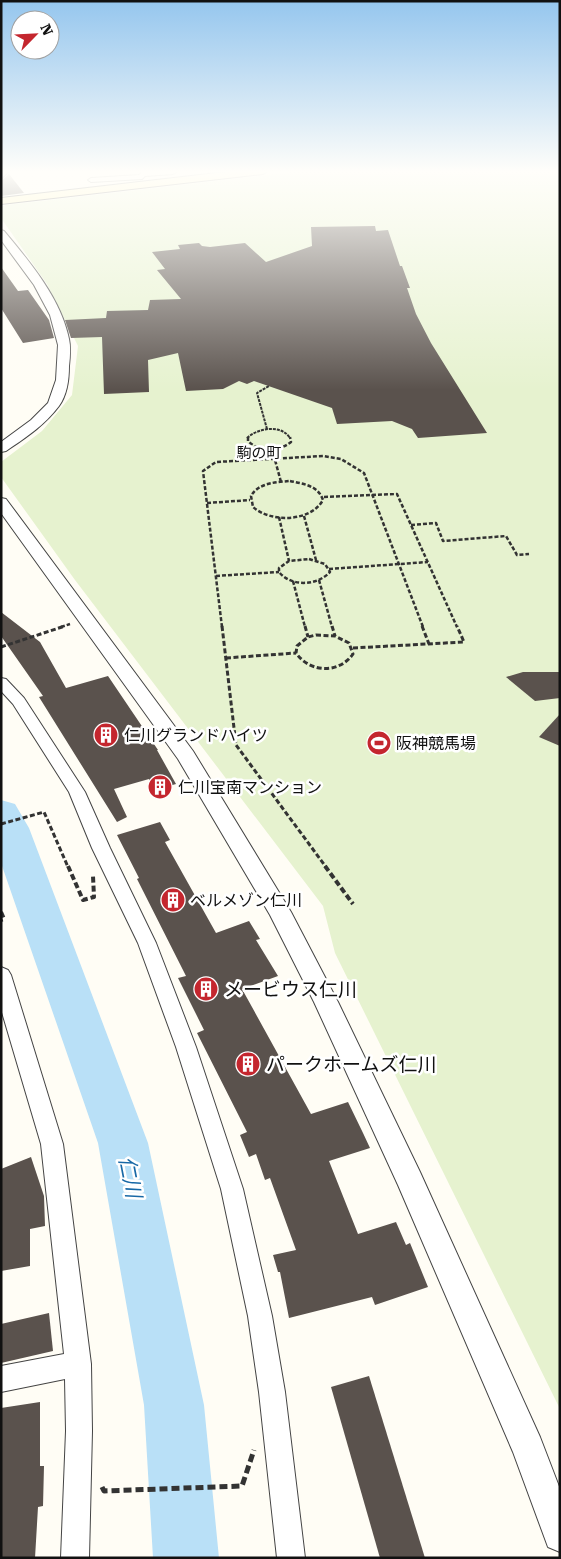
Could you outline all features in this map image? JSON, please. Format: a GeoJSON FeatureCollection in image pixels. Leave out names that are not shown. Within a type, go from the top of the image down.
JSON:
{"type":"FeatureCollection","features":[{"type":"Feature","properties":{"kind":"street"},"geometry":{"type":"LineString","coordinates":[[1,448],[28,429],[54,403],[59,394],[62,379],[64,341],[56,316],[35,280],[9,244]]}},
{"type":"Feature","properties":{"kind":"street"},"geometry":{"type":"LineString","coordinates":[[1,502],[186,756],[280,912],[326,1002],[414,1190],[528,1449],[560,1536]]}},
{"type":"Feature","properties":{"kind":"street"},"geometry":{"type":"LineString","coordinates":[[1,682],[19,701],[77,792],[101,848],[148,943],[186,1047],[232,1189],[260,1316],[272,1392],[291,1558]]}},
{"type":"Feature","properties":{"kind":"street"},"geometry":{"type":"LineString","coordinates":[[1,975],[52,1144],[78,1364],[79,1431],[75,1558]]}},
{"type":"Feature","properties":{"kind":"street"},"geometry":{"type":"LineString","coordinates":[[1,1379],[78,1364]]}},
{"type":"Feature","properties":{"kind":"path"},"geometry":{"type":"LineString","coordinates":[[267,430],[257,392],[269,386]]}},
{"type":"Feature","properties":{"kind":"path"},"geometry":{"type":"LineString","coordinates":[[267,430],[281,431],[290,436],[291,439],[287,445],[272,449],[254,447],[248,441],[248,438],[254,432],[267,430]]}},
{"type":"Feature","properties":{"kind":"path"},"geometry":{"type":"LineString","coordinates":[[272,449],[281,482]]}},
{"type":"Feature","properties":{"kind":"path"},"geometry":{"type":"LineString","coordinates":[[353,904],[236,745],[203,471],[216,462],[323,456],[341,459],[364,473],[429,644]]}},
{"type":"Feature","properties":{"kind":"path"},"geometry":{"type":"LineString","coordinates":[[281,482],[302,483],[312,486],[320,491],[324,497],[324,503],[320,508],[304,516],[279,517],[260,512],[253,507],[250,500],[252,494],[257,489],[266,484],[281,482]]}},
{"type":"Feature","properties":{"kind":"path"},"geometry":{"type":"LineString","coordinates":[[324,497],[397,494],[464,642],[352,648]]}},
{"type":"Feature","properties":{"kind":"path"},"geometry":{"type":"LineString","coordinates":[[207,503],[250,500]]}},
{"type":"Feature","properties":{"kind":"path"},"geometry":{"type":"LineString","coordinates":[[304,516],[316,560]]}},
{"type":"Feature","properties":{"kind":"path"},"geometry":{"type":"LineString","coordinates":[[279,517],[289,561]]}},
{"type":"Feature","properties":{"kind":"path"},"geometry":{"type":"LineString","coordinates":[[411,525],[436,523],[443,541],[506,536],[517,555],[529,554]]}},
{"type":"Feature","properties":{"kind":"path"},"geometry":{"type":"LineString","coordinates":[[279,572],[282,564],[289,561],[316,560],[322,562],[329,569],[428,562]]}},
{"type":"Feature","properties":{"kind":"path"},"geometry":{"type":"LineString","coordinates":[[279,572],[285,579],[293,581],[319,580],[328,575],[329,569]]}},
{"type":"Feature","properties":{"kind":"path"},"geometry":{"type":"LineString","coordinates":[[216,576],[279,572]]}},
{"type":"Feature","properties":{"kind":"path"},"geometry":{"type":"LineString","coordinates":[[319,580],[335,636]]}},
{"type":"Feature","properties":{"kind":"path"},"geometry":{"type":"LineString","coordinates":[[293,581],[308,637]]}},
{"type":"Feature","properties":{"kind":"path"},"geometry":{"type":"LineString","coordinates":[[1,647],[87,619]]}},
{"type":"Feature","properties":{"kind":"path"},"geometry":{"type":"LineString","coordinates":[[316,635],[335,636],[349,643],[354,654],[345,664],[327,669],[308,665],[301,662],[296,654],[297,646],[308,637],[316,635]]}},
{"type":"Feature","properties":{"kind":"path"},"geometry":{"type":"LineString","coordinates":[[226,658],[296,654]]}},
{"type":"Feature","properties":{"kind":"path"},"geometry":{"type":"LineString","coordinates":[[1,824],[44,812],[83,900],[94,897]]}},
{"type":"Feature","properties":{"kind":"path"},"geometry":{"type":"LineString","coordinates":[[1,912],[4,919],[1,920]]}},
{"type":"Feature","properties":{"kind":"path"},"geometry":{"type":"LineString","coordinates":[[104,1491],[242,1486]]}},
{"type":"Feature","properties":{"kind":"green space","name":"阪神競馬場"},"geometry":{"type":"Polygon","coordinates":[[[19,244],[560,244],[560,1409],[335,953],[323,906],[75,580],[1,477],[1,462],[42,431],[72,395],[78,346],[47,284],[19,244]]]}},
{"type":"Feature","properties":{"kind":"building"},"geometry":{"type":"Polygon","coordinates":[[[191,244],[210,247],[246,244],[266,262],[312,246],[312,244],[393,244],[410,288],[407,288],[416,314],[431,343],[487,433],[418,438],[412,429],[392,421],[337,424],[332,408],[254,381],[247,384],[239,381],[223,389],[186,391],[178,353],[148,360],[149,392],[104,394],[102,337],[71,338],[65,320],[106,318],[107,311],[148,310],[150,300],[181,299],[157,270],[165,269],[152,252],[180,249],[178,245],[191,244]]]}},
{"type":"Feature","properties":{"kind":"building"},"geometry":{"type":"Polygon","coordinates":[[[1,267],[18,291],[28,290],[49,320],[54,338],[23,343],[1,308],[1,267]]]}},
{"type":"Feature","properties":{"kind":"building"},"geometry":{"type":"Polygon","coordinates":[[[1,612],[40,642],[66,688],[108,676],[158,750],[176,784],[155,790],[149,779],[114,789],[127,817],[117,822],[39,697],[43,696],[1,636],[1,612]]]}},
{"type":"Feature","properties":{"kind":"building"},"geometry":{"type":"Polygon","coordinates":[[[523,672],[560,672],[560,698],[535,701],[506,677],[523,672]]]}},
{"type":"Feature","properties":{"kind":"building"},"geometry":{"type":"Polygon","coordinates":[[[560,714],[560,746],[539,737],[560,714]]]}},
{"type":"Feature","properties":{"kind":"building"},"geometry":{"type":"Polygon","coordinates":[[[160,822],[170,840],[165,842],[216,933],[249,921],[260,939],[256,940],[278,976],[242,989],[311,1114],[348,1102],[363,1133],[370,1148],[329,1161],[358,1234],[396,1222],[406,1245],[410,1243],[428,1287],[375,1305],[372,1297],[289,1318],[280,1272],[278,1272],[273,1255],[296,1250],[270,1178],[265,1180],[256,1154],[249,1157],[240,1135],[247,1132],[197,1033],[204,1030],[178,978],[186,976],[117,835],[160,822]]]}},
{"type":"Feature","properties":{"kind":"building"},"geometry":{"type":"Polygon","coordinates":[[[31,1157],[44,1196],[45,1226],[30,1229],[30,1266],[1,1271],[1,1169],[31,1157]]]}},
{"type":"Feature","properties":{"kind":"building"},"geometry":{"type":"Polygon","coordinates":[[[49,1313],[53,1351],[1,1363],[1,1324],[49,1313]]]}},
{"type":"Feature","properties":{"kind":"building"},"geometry":{"type":"Polygon","coordinates":[[[369,1376],[425,1558],[380,1558],[331,1387],[369,1376]]]}},
{"type":"Feature","properties":{"kind":"building"},"geometry":{"type":"Polygon","coordinates":[[[40,1402],[40,1466],[44,1466],[43,1506],[38,1507],[35,1558],[1,1558],[1,1408],[40,1402]]]}},
{"type":"Feature","properties":{"kind":"waterway","name":"仁川"},"geometry":{"type":"LineString","coordinates":[[1,813],[9,828],[123,1143],[174,1405],[186,1558]]}},
{"type":"Feature","properties":{"kind":"place","name":"仁川グランドハイツ"},"geometry":{"type":"Point","coordinates":[106,735]}},
{"type":"Feature","properties":{"kind":"place","name":"阪神競馬場"},"geometry":{"type":"Point","coordinates":[379,743]}},
{"type":"Feature","properties":{"kind":"place","name":"仁川宝南マンション"},"geometry":{"type":"Point","coordinates":[160,787]}},
{"type":"Feature","properties":{"kind":"place","name":"ベルメゾン仁川"},"geometry":{"type":"Point","coordinates":[173,900]}},
{"type":"Feature","properties":{"kind":"place","name":"メービウス仁川"},"geometry":{"type":"Point","coordinates":[206,989]}},
{"type":"Feature","properties":{"kind":"place","name":"パークホームズ仁川"},"geometry":{"type":"Point","coordinates":[248,1064]}},
{"type":"Feature","properties":{"kind":"district","name":"駒の町"},"geometry":{"type":"Point","coordinates":[259,453]}}]}
